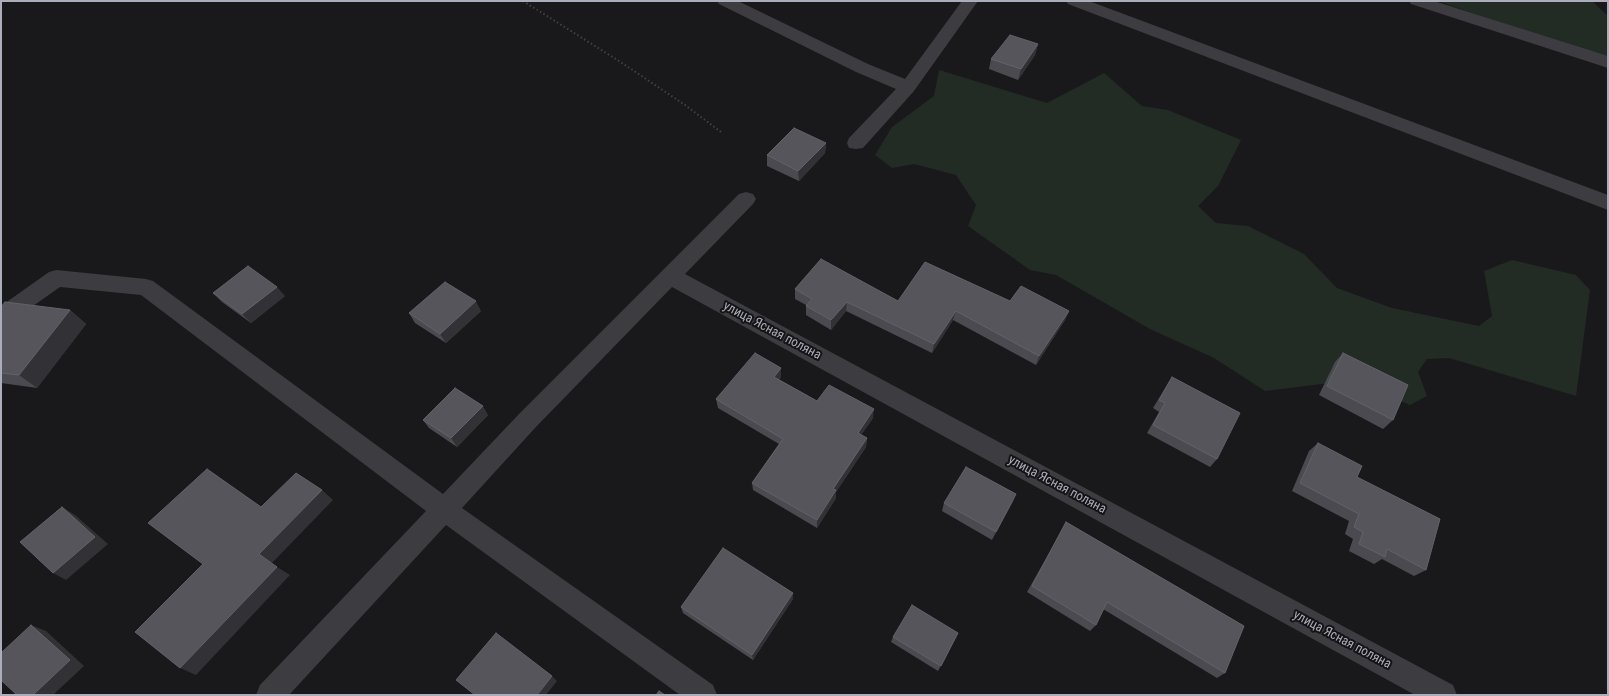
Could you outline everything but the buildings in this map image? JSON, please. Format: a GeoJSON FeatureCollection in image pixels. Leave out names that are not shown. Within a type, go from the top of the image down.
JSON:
{"type":"FeatureCollection","features":[{"type":"Feature","properties":{"kind":"lane"},"geometry":{"type":"LineString","coordinates":[[725,1],[862,68],[908,87]]}},
{"type":"Feature","properties":{"kind":"lane"},"geometry":{"type":"LineString","coordinates":[[856,142],[908,87],[970,1]]}},
{"type":"Feature","properties":{"kind":"lane"},"geometry":{"type":"LineString","coordinates":[[1074,1],[1608,203]]}},
{"type":"Feature","properties":{"kind":"lane"},"geometry":{"type":"LineString","coordinates":[[1417,1],[1608,62]]}},
{"type":"Feature","properties":{"kind":"lane"},"geometry":{"type":"LineString","coordinates":[[270,695],[527,421],[746,199]]}},
{"type":"Feature","properties":{"kind":"lane","name":"улица Ясная поляна"},"geometry":{"type":"LineString","coordinates":[[670,276],[1443,695]]}},
{"type":"Feature","properties":{"kind":"lane"},"geometry":{"type":"LineString","coordinates":[[1,317],[56,278],[146,287],[445,510],[703,695]]}},
{"type":"Feature","properties":{"kind":"path"},"geometry":{"type":"LineString","coordinates":[[523,1],[619,61],[684,105],[720,132]]}},
{"type":"Feature","properties":{"kind":"shaded area"},"geometry":{"type":"Polygon","coordinates":[[[1437,1],[1592,1],[1608,16],[1608,56],[1588,52],[1437,1]]]}},
{"type":"Feature","properties":{"kind":"shaded area"},"geometry":{"type":"Polygon","coordinates":[[[939,70],[1047,103],[1104,73],[1142,106],[1168,110],[1241,140],[1218,186],[1198,206],[1216,223],[1248,226],[1304,254],[1337,288],[1392,308],[1479,326],[1492,316],[1484,271],[1512,260],[1576,275],[1590,290],[1576,396],[1449,358],[1427,359],[1418,372],[1427,396],[1410,405],[1380,392],[1330,383],[1265,391],[1214,358],[1150,329],[1056,275],[1030,270],[968,226],[976,205],[956,175],[914,164],[892,168],[875,155],[892,127],[934,96],[939,70]]]}}]}
